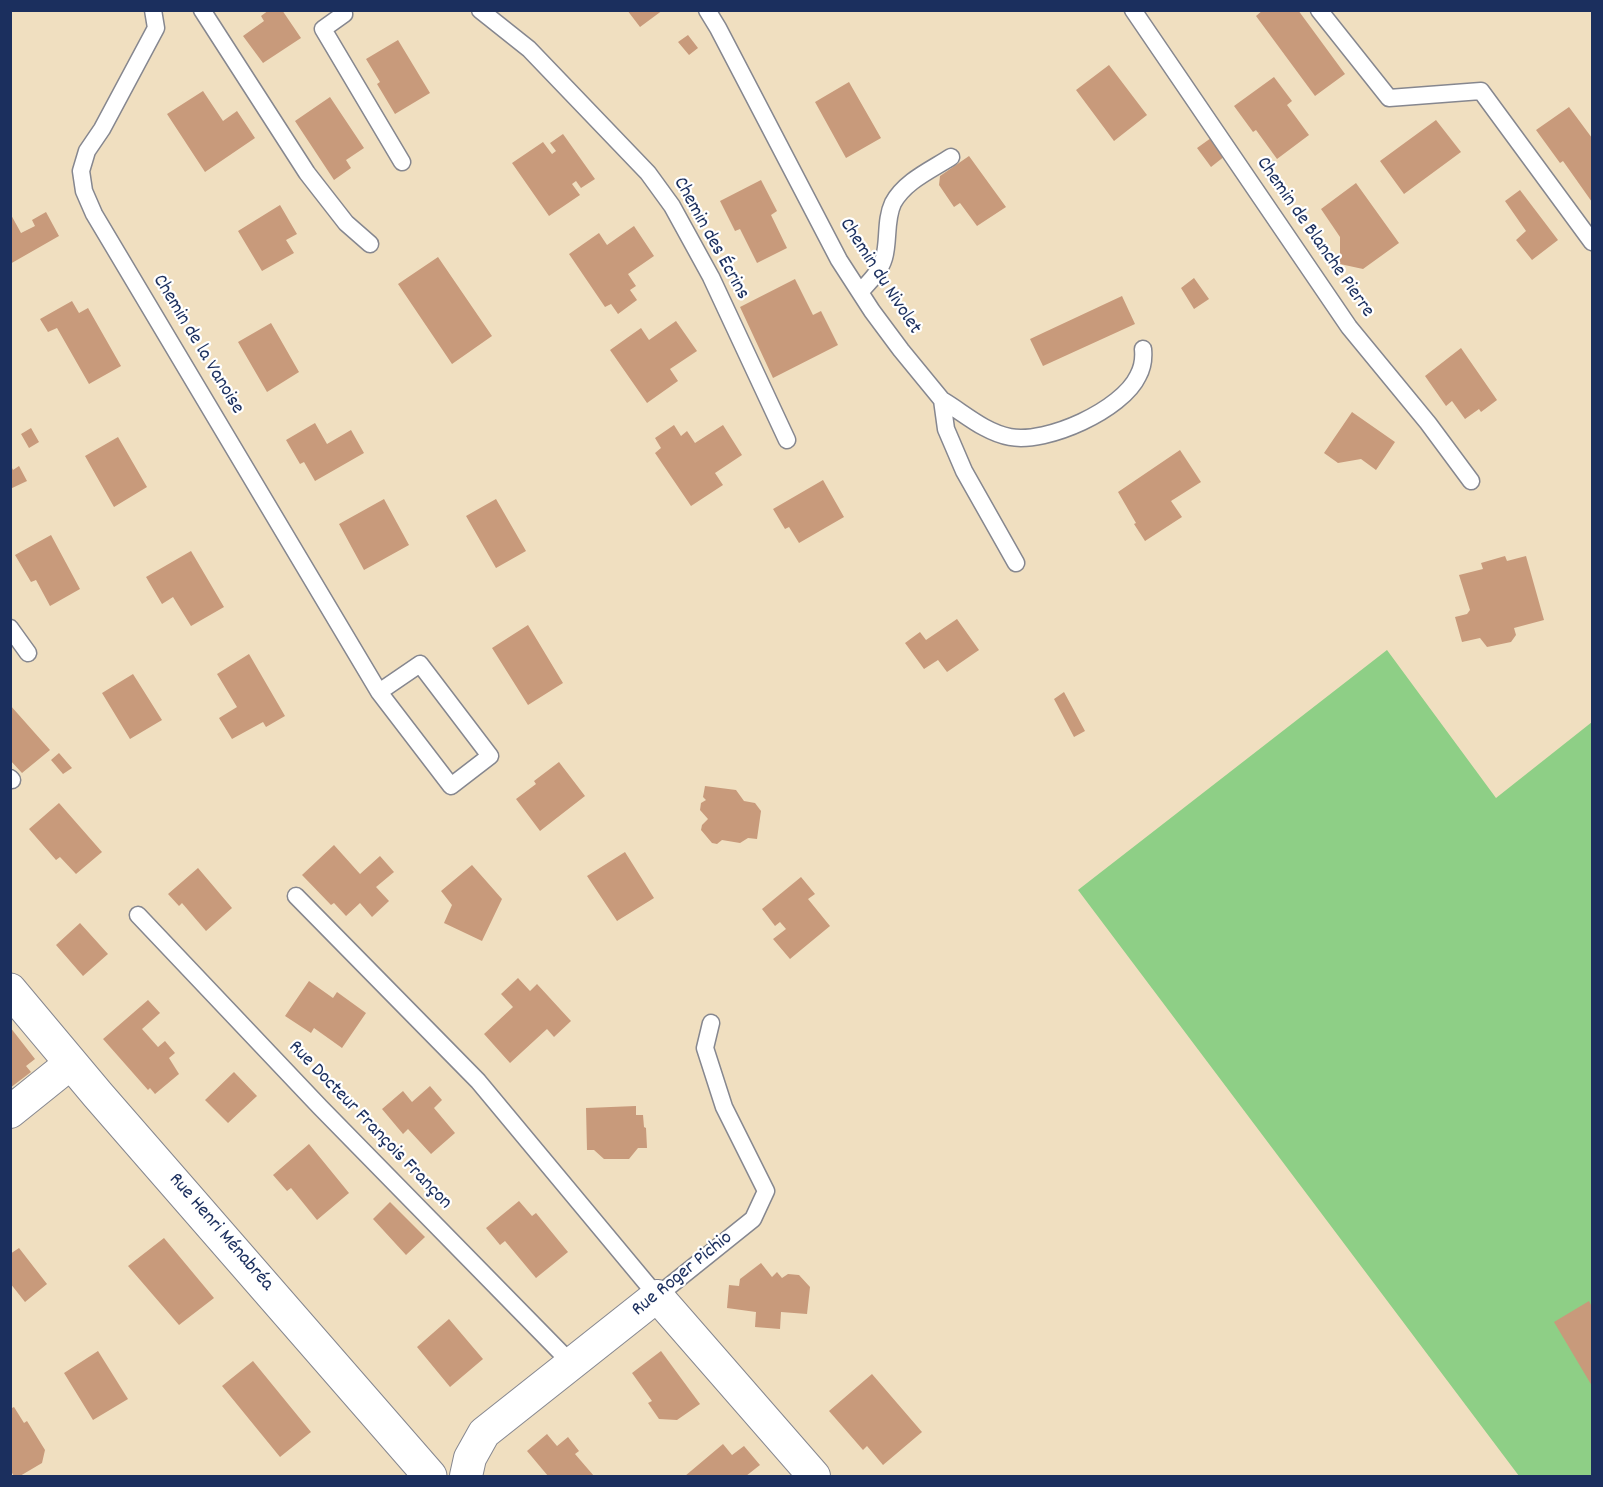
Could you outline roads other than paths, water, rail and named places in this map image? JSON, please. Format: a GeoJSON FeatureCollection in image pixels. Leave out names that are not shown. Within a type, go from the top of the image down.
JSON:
{"type":"FeatureCollection","features":[{"type":"Feature","properties":{"kind":"street","name":"Rue Henri Ménabréa"},"geometry":{"type":"LineString","coordinates":[[10,990],[430,1476]]}},
{"type":"Feature","properties":{"kind":"street"},"geometry":{"type":"LineString","coordinates":[[10,1112],[71,1063]]}},
{"type":"Feature","properties":{"kind":"street","name":"Rue Roger Pichio"},"geometry":{"type":"LineString","coordinates":[[466,1476],[470,1458],[484,1433],[657,1296]]}},
{"type":"Feature","properties":{"kind":"street"},"geometry":{"type":"LineString","coordinates":[[657,1296],[814,1476]]}},
{"type":"Feature","properties":{"kind":"lane","name":"Chemin de la Vanoise"},"geometry":{"type":"LineString","coordinates":[[153,10],[156,28],[102,129],[87,151],[81,171],[84,191],[94,213],[379,692],[451,786],[490,756],[420,664],[379,692]]}},
{"type":"Feature","properties":{"kind":"lane"},"geometry":{"type":"LineString","coordinates":[[202,10],[308,173],[346,223],[370,244]]}},
{"type":"Feature","properties":{"kind":"lane"},"geometry":{"type":"LineString","coordinates":[[343,10],[344,14],[323,29],[402,162]]}},
{"type":"Feature","properties":{"kind":"lane","name":"Chemin des Écrins"},"geometry":{"type":"LineString","coordinates":[[480,10],[529,50],[648,173],[666,198],[711,277],[787,441]]}},
{"type":"Feature","properties":{"kind":"lane","name":"Chemin du Nivolet"},"geometry":{"type":"LineString","coordinates":[[707,10],[823,230],[860,292],[901,350],[942,400]]}},
{"type":"Feature","properties":{"kind":"lane","name":"Chemin de Blanche Pierre"},"geometry":{"type":"LineString","coordinates":[[1133,10],[1349,327],[1428,423],[1471,481]]}},
{"type":"Feature","properties":{"kind":"lane"},"geometry":{"type":"LineString","coordinates":[[1319,10],[1389,98],[1481,91],[1593,242]]}},
{"type":"Feature","properties":{"kind":"lane"},"geometry":{"type":"LineString","coordinates":[[860,292],[878,272],[884,259],[893,203],[917,177],[951,157]]}},
{"type":"Feature","properties":{"kind":"lane"},"geometry":{"type":"LineString","coordinates":[[942,400],[994,432],[1011,437],[1053,434],[1103,410],[1125,393],[1138,378],[1144,361],[1143,349]]}},
{"type":"Feature","properties":{"kind":"lane"},"geometry":{"type":"LineString","coordinates":[[942,400],[946,429],[964,471],[1016,563]]}},
{"type":"Feature","properties":{"kind":"lane"},"geometry":{"type":"LineString","coordinates":[[10,628],[28,653]]}},
{"type":"Feature","properties":{"kind":"lane"},"geometry":{"type":"LineString","coordinates":[[296,896],[478,1081],[657,1296]]}},
{"type":"Feature","properties":{"kind":"lane","name":"Rue Docteur François Françon"},"geometry":{"type":"LineString","coordinates":[[138,915],[320,1107],[572,1364]]}},
{"type":"Feature","properties":{"kind":"lane","name":"Rue Roger Pichio"},"geometry":{"type":"LineString","coordinates":[[657,1296],[753,1219],[766,1191],[724,1107],[705,1048],[711,1023]]}}]}
